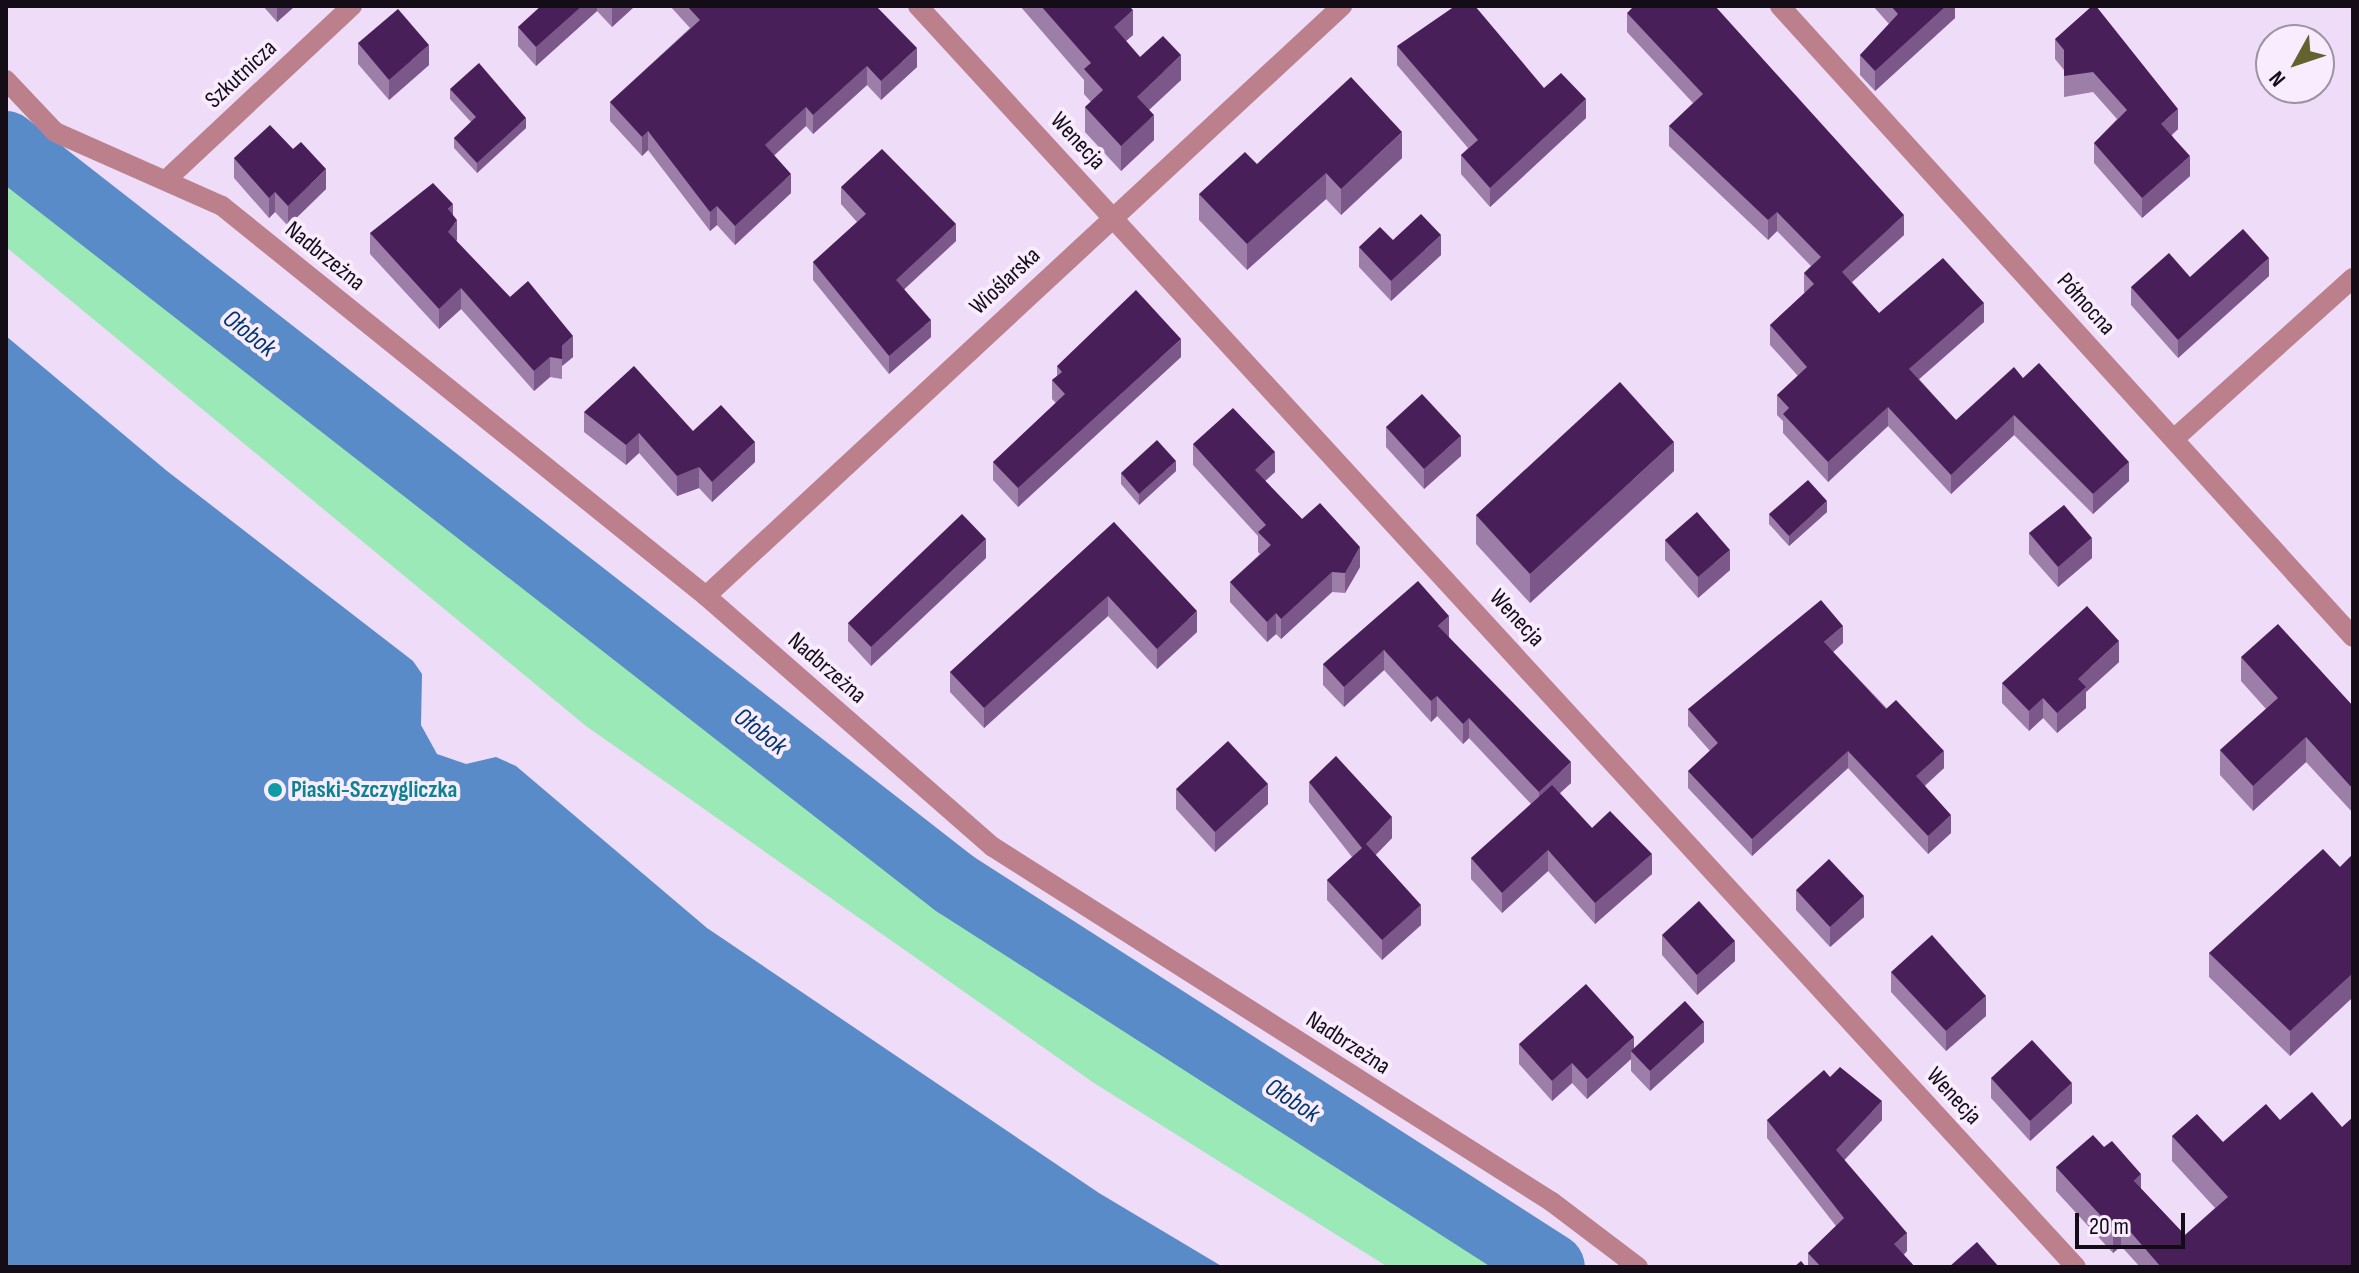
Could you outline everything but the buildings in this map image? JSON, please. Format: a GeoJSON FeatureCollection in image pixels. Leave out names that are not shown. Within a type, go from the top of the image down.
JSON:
{"type":"FeatureCollection","features":[{"type":"Feature","properties":{"kind":"street","name":"Szkutnicza"},"geometry":{"type":"LineString","coordinates":[[166,180],[352,6]]}},
{"type":"Feature","properties":{"kind":"street","name":"Wenecja"},"geometry":{"type":"LineString","coordinates":[[918,6],[2076,1267]]}},
{"type":"Feature","properties":{"kind":"street","name":"Północna"},"geometry":{"type":"LineString","coordinates":[[1780,6],[2353,637]]}},
{"type":"Feature","properties":{"kind":"street","name":"Wioślarska"},"geometry":{"type":"LineString","coordinates":[[706,596],[1337,8]]}},
{"type":"Feature","properties":{"kind":"street","name":"Nadbrzeżna"},"geometry":{"type":"LineString","coordinates":[[6,80],[55,132],[222,206],[706,596],[993,847],[1552,1202],[1638,1267]]}},
{"type":"Feature","properties":{"kind":"street"},"geometry":{"type":"LineString","coordinates":[[2174,439],[2353,278]]}},
{"type":"Feature","properties":{"kind":"green space"},"geometry":{"type":"Polygon","coordinates":[[[6,170],[830,827],[945,909],[1346,1152],[1519,1267],[1388,1267],[1094,1083],[586,726],[6,247],[6,170]]]}},
{"type":"Feature","properties":{"kind":"water","name":"Piaski-Szczygliczka"},"geometry":{"type":"Polygon","coordinates":[[[6,336],[167,471],[413,661],[422,674],[421,725],[437,754],[466,764],[496,757],[516,766],[707,928],[1099,1193],[1223,1267],[6,1267],[6,336]]]}},
{"type":"Feature","properties":{"kind":"waterway","name":"Ołobok"},"geometry":{"type":"LineString","coordinates":[[6,144],[955,884],[1552,1267]]}},
{"type":"Feature","properties":{"kind":"place","name":"Piaski-Szczygliczka"},"geometry":{"type":"Point","coordinates":[275,790]}}]}
